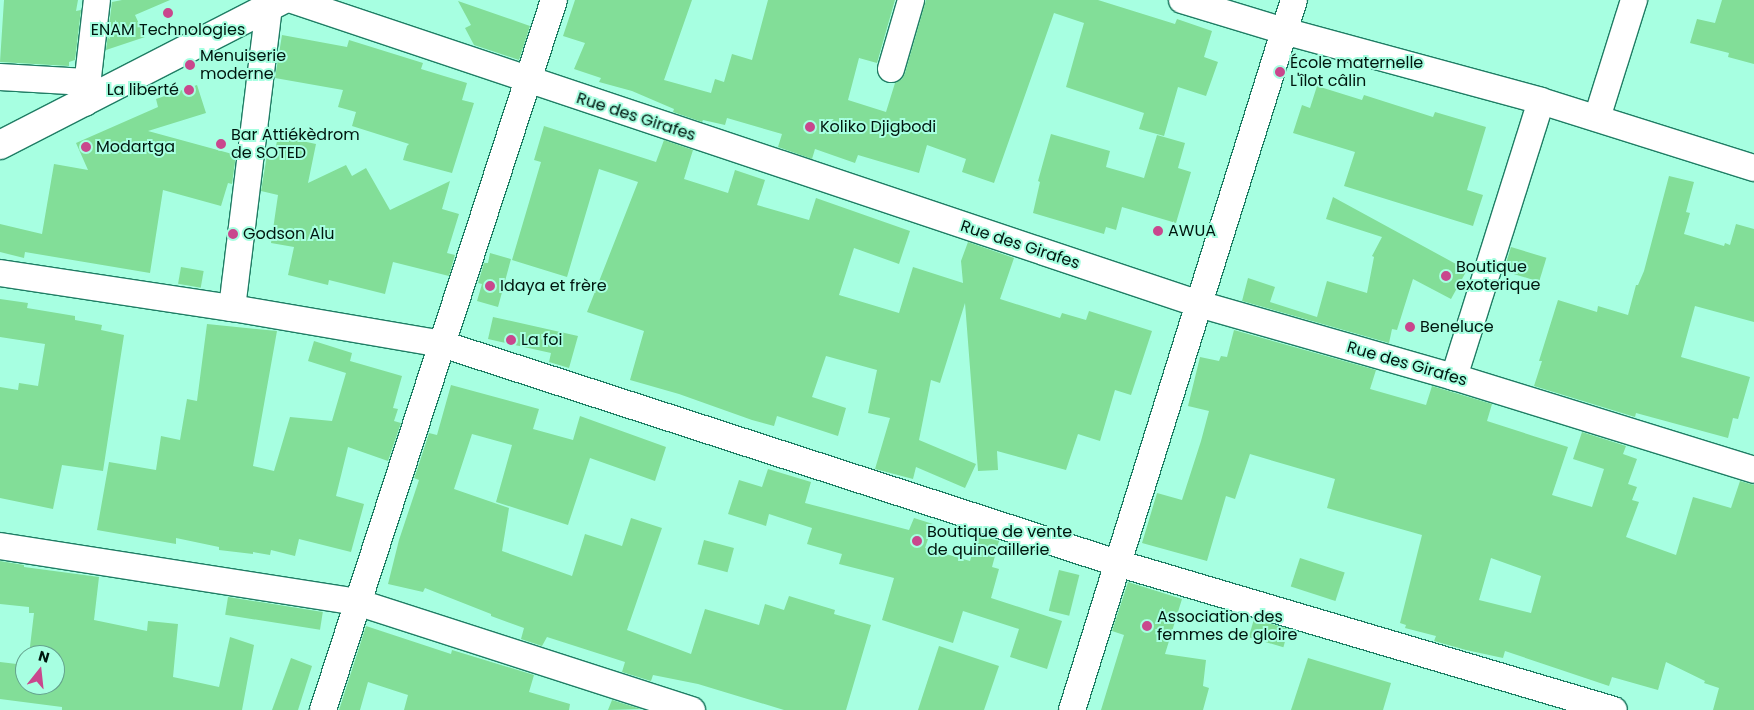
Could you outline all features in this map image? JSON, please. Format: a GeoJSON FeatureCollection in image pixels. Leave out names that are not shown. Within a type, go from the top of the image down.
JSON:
{"type":"FeatureCollection","features":[{"type":"Feature","properties":{"kind":"main road"},"geometry":{"type":"LineString","coordinates":[[0,145],[86,92],[281,2]]}},
{"type":"Feature","properties":{"kind":"street"},"geometry":{"type":"LineString","coordinates":[[0,77],[86,92],[97,0]]}},
{"type":"Feature","properties":{"kind":"street"},"geometry":{"type":"LineString","coordinates":[[323,710],[554,0]]}},
{"type":"Feature","properties":{"kind":"street"},"geometry":{"type":"LineString","coordinates":[[891,69],[911,0]]}},
{"type":"Feature","properties":{"kind":"street"},"geometry":{"type":"LineString","coordinates":[[1182,0],[1284,31],[1541,101],[1754,168]]}},
{"type":"Feature","properties":{"kind":"street"},"geometry":{"type":"LineString","coordinates":[[1072,710],[1294,0]]}},
{"type":"Feature","properties":{"kind":"street"},"geometry":{"type":"LineString","coordinates":[[1597,118],[1634,0]]}},
{"type":"Feature","properties":{"kind":"street"},"geometry":{"type":"LineString","coordinates":[[232,308],[281,2]]}},
{"type":"Feature","properties":{"kind":"street","name":"Rue des Girafes"},"geometry":{"type":"LineString","coordinates":[[281,2],[528,80],[1199,304],[1454,377],[1754,470]]}},
{"type":"Feature","properties":{"kind":"street"},"geometry":{"type":"LineString","coordinates":[[1454,377],[1541,101]]}},
{"type":"Feature","properties":{"kind":"street"},"geometry":{"type":"LineString","coordinates":[[0,273],[232,308],[442,344],[1117,563],[1614,710]]}},
{"type":"Feature","properties":{"kind":"street"},"geometry":{"type":"LineString","coordinates":[[0,546],[357,602],[692,710]]}},
{"type":"Feature","properties":{"kind":"building"},"geometry":{"type":"Polygon","coordinates":[[[4,0],[78,0],[76,11],[81,10],[75,60],[69,62],[69,66],[0,62],[4,0]]]}},
{"type":"Feature","properties":{"kind":"building"},"geometry":{"type":"Polygon","coordinates":[[[122,0],[170,0],[135,15],[145,37],[106,50],[112,2],[122,0]]]}},
{"type":"Feature","properties":{"kind":"building"},"geometry":{"type":"Polygon","coordinates":[[[575,0],[692,0],[664,80],[711,93],[715,79],[724,82],[732,54],[752,60],[768,0],[895,0],[877,63],[859,58],[848,100],[886,112],[895,83],[902,79],[905,73],[926,0],[1098,0],[1175,24],[1177,19],[1212,31],[1204,57],[1218,62],[1206,96],[1178,87],[1164,136],[1139,129],[1144,113],[1066,87],[1084,23],[1054,13],[994,183],[962,172],[966,159],[927,145],[919,173],[858,155],[855,163],[815,149],[812,159],[778,147],[782,134],[727,118],[725,125],[703,120],[702,122],[673,112],[674,109],[632,91],[599,82],[601,78],[574,69],[585,43],[563,36],[575,0]]]}},
{"type":"Feature","properties":{"kind":"building"},"geometry":{"type":"Polygon","coordinates":[[[1722,0],[1754,0],[1754,64],[1728,57],[1729,53],[1690,43],[1697,19],[1715,23],[1722,0]]]}},
{"type":"Feature","properties":{"kind":"building"},"geometry":{"type":"Polygon","coordinates":[[[458,1],[530,26],[519,60],[474,45],[465,28],[471,25],[458,1]]]}},
{"type":"Feature","properties":{"kind":"building"},"geometry":{"type":"Polygon","coordinates":[[[282,35],[347,47],[349,40],[423,63],[421,69],[467,83],[462,100],[474,103],[452,173],[403,160],[409,144],[352,126],[356,112],[338,107],[343,90],[275,78],[282,35]]]}},
{"type":"Feature","properties":{"kind":"building"},"geometry":{"type":"Polygon","coordinates":[[[197,85],[206,113],[148,131],[236,155],[232,184],[228,183],[221,206],[163,190],[150,273],[25,252],[24,258],[0,252],[0,224],[42,234],[54,164],[88,170],[76,143],[158,107],[156,99],[197,85]]]}},
{"type":"Feature","properties":{"kind":"building"},"geometry":{"type":"Polygon","coordinates":[[[1317,86],[1362,100],[1364,95],[1433,117],[1435,112],[1486,127],[1467,190],[1483,195],[1473,226],[1344,186],[1355,152],[1293,133],[1302,105],[1310,108],[1317,86]]]}},
{"type":"Feature","properties":{"kind":"building"},"geometry":{"type":"Polygon","coordinates":[[[544,126],[656,162],[664,140],[693,150],[684,179],[728,193],[735,170],[765,180],[757,205],[809,220],[816,198],[910,231],[899,264],[854,248],[839,295],[899,313],[913,267],[963,283],[961,261],[968,242],[1014,258],[1000,299],[1060,318],[1062,313],[1086,320],[1089,311],[1152,331],[1131,395],[1115,390],[1100,441],[1078,434],[1066,470],[997,451],[998,470],[978,471],[965,303],[940,383],[931,380],[919,440],[976,464],[965,488],[916,467],[913,479],[875,469],[890,418],[868,413],[877,370],[826,356],[812,397],[846,408],[838,436],[777,416],[774,426],[679,394],[630,380],[644,331],[587,312],[638,182],[599,169],[567,277],[512,260],[541,162],[534,160],[544,126]]]}},
{"type":"Feature","properties":{"kind":"building"},"geometry":{"type":"Polygon","coordinates":[[[1051,134],[1110,151],[1106,167],[1144,178],[1157,135],[1185,143],[1178,168],[1191,172],[1176,223],[1122,207],[1116,230],[1106,227],[1104,234],[1033,213],[1040,182],[1038,181],[1051,134]]]}},
{"type":"Feature","properties":{"kind":"building"},"geometry":{"type":"Polygon","coordinates":[[[278,136],[316,144],[308,183],[346,165],[352,176],[366,168],[390,210],[450,181],[442,209],[459,214],[447,253],[455,255],[449,276],[393,262],[385,294],[329,280],[328,285],[288,275],[294,247],[271,243],[278,195],[261,191],[267,155],[274,156],[278,136]]]}},
{"type":"Feature","properties":{"kind":"building"},"geometry":{"type":"Polygon","coordinates":[[[1669,176],[1694,182],[1686,212],[1690,213],[1684,234],[1724,246],[1725,243],[1730,245],[1736,224],[1754,229],[1754,322],[1695,306],[1681,357],[1750,377],[1738,419],[1733,418],[1728,438],[1636,413],[1635,417],[1534,386],[1542,361],[1539,361],[1558,300],[1597,312],[1598,306],[1628,315],[1636,285],[1638,285],[1644,271],[1669,176]]]}},
{"type":"Feature","properties":{"kind":"building"},"geometry":{"type":"Polygon","coordinates":[[[1333,197],[1467,270],[1451,299],[1413,279],[1397,330],[1392,329],[1389,343],[1242,301],[1248,278],[1275,287],[1270,302],[1317,317],[1327,281],[1367,293],[1374,257],[1372,256],[1382,237],[1326,219],[1333,197]]]}},
{"type":"Feature","properties":{"kind":"building"},"geometry":{"type":"Polygon","coordinates":[[[1511,247],[1546,258],[1539,282],[1504,271],[1511,247]]]}},
{"type":"Feature","properties":{"kind":"building"},"geometry":{"type":"Polygon","coordinates":[[[490,253],[511,259],[498,307],[477,301],[482,284],[478,283],[484,263],[488,263],[490,253]]]}},
{"type":"Feature","properties":{"kind":"building"},"geometry":{"type":"Polygon","coordinates":[[[181,267],[204,271],[201,288],[178,284],[181,267]]]}},
{"type":"Feature","properties":{"kind":"building"},"geometry":{"type":"Polygon","coordinates":[[[0,299],[28,303],[27,308],[75,316],[75,320],[102,325],[101,330],[124,335],[103,471],[62,465],[53,509],[0,498],[0,387],[18,390],[19,383],[38,386],[45,344],[0,337],[0,299]]]}},
{"type":"Feature","properties":{"kind":"building"},"geometry":{"type":"Polygon","coordinates":[[[493,317],[578,336],[569,368],[549,362],[551,353],[488,339],[493,317]]]}},
{"type":"Feature","properties":{"kind":"building"},"geometry":{"type":"Polygon","coordinates":[[[207,324],[277,331],[253,466],[274,471],[290,417],[332,421],[346,373],[308,361],[314,341],[352,353],[350,361],[402,376],[393,408],[398,409],[394,421],[401,423],[388,461],[348,447],[336,496],[364,504],[351,552],[299,539],[295,556],[271,550],[270,555],[253,552],[253,554],[219,550],[219,547],[176,538],[176,544],[97,530],[109,462],[156,470],[161,436],[180,440],[187,399],[197,401],[207,324]]]}},
{"type":"Feature","properties":{"kind":"building"},"geometry":{"type":"Polygon","coordinates":[[[1234,330],[1376,370],[1370,389],[1426,405],[1432,386],[1492,404],[1487,421],[1568,447],[1552,495],[1592,507],[1604,469],[1573,459],[1582,432],[1626,446],[1623,454],[1637,459],[1628,484],[1637,487],[1632,500],[1639,502],[1626,537],[1676,555],[1693,497],[1731,508],[1740,481],[1754,485],[1754,710],[1713,710],[1719,688],[1704,683],[1705,681],[1666,662],[1658,690],[1612,677],[1609,686],[1505,651],[1503,658],[1466,650],[1434,641],[1436,636],[1405,628],[1406,625],[1400,623],[1422,535],[1327,508],[1335,479],[1250,454],[1235,499],[1226,496],[1207,561],[1142,543],[1157,493],[1182,500],[1201,441],[1209,411],[1188,406],[1200,357],[1219,361],[1221,356],[1227,357],[1234,330]],[[1491,558],[1479,600],[1531,613],[1541,576],[1491,558]]]}},
{"type":"Feature","properties":{"kind":"building"},"geometry":{"type":"Polygon","coordinates":[[[451,385],[539,409],[533,429],[573,440],[580,416],[666,447],[655,481],[590,458],[568,525],[496,502],[512,445],[472,434],[454,489],[509,508],[502,551],[572,576],[585,534],[622,546],[631,518],[662,528],[627,630],[691,654],[705,609],[759,625],[765,604],[784,610],[789,596],[835,610],[834,614],[871,625],[846,710],[784,710],[698,684],[653,675],[651,681],[622,672],[625,662],[547,637],[542,646],[521,639],[524,628],[425,588],[423,592],[388,584],[399,540],[419,480],[414,478],[429,433],[437,435],[451,385]]]}},
{"type":"Feature","properties":{"kind":"building"},"geometry":{"type":"Polygon","coordinates":[[[768,469],[811,482],[805,503],[909,530],[914,518],[933,524],[925,548],[970,561],[977,535],[999,541],[992,567],[999,569],[991,598],[1062,621],[1047,669],[1010,657],[1019,629],[963,611],[953,643],[882,620],[894,578],[839,564],[842,554],[807,544],[812,528],[769,514],[766,526],[728,514],[739,480],[762,487],[768,469]]]}},
{"type":"Feature","properties":{"kind":"building"},"geometry":{"type":"Polygon","coordinates":[[[704,540],[734,548],[727,572],[698,564],[704,540]]]}},
{"type":"Feature","properties":{"kind":"building"},"geometry":{"type":"Polygon","coordinates":[[[1300,558],[1345,573],[1335,601],[1291,587],[1300,558]]]}},
{"type":"Feature","properties":{"kind":"building"},"geometry":{"type":"Polygon","coordinates":[[[0,561],[24,565],[24,567],[99,577],[94,620],[147,631],[148,621],[178,624],[173,677],[219,687],[230,637],[254,645],[242,710],[62,710],[62,707],[0,699],[0,662],[15,664],[15,695],[65,695],[65,645],[30,645],[34,613],[29,613],[29,607],[0,604],[0,561]]]}},
{"type":"Feature","properties":{"kind":"building"},"geometry":{"type":"Polygon","coordinates":[[[1059,570],[1079,575],[1069,616],[1049,611],[1059,570]]]}},
{"type":"Feature","properties":{"kind":"building"},"geometry":{"type":"Polygon","coordinates":[[[1128,582],[1182,599],[1165,654],[1206,660],[1203,686],[1209,688],[1203,710],[1101,710],[1124,635],[1112,631],[1128,582]]]}},
{"type":"Feature","properties":{"kind":"building"},"geometry":{"type":"Polygon","coordinates":[[[228,597],[323,612],[320,630],[225,615],[228,597]]]}},
{"type":"Feature","properties":{"kind":"building"},"geometry":{"type":"Polygon","coordinates":[[[1254,619],[1289,629],[1283,647],[1249,637],[1254,619]]]}},
{"type":"Feature","properties":{"kind":"building"},"geometry":{"type":"Polygon","coordinates":[[[366,626],[451,654],[452,650],[534,675],[529,692],[570,704],[569,710],[404,710],[408,695],[368,682],[360,710],[339,710],[366,626]]]}},
{"type":"Feature","properties":{"kind":"building"},"geometry":{"type":"Polygon","coordinates":[[[939,646],[999,666],[984,710],[918,710],[939,646]]]}},
{"type":"Feature","properties":{"kind":"building"},"geometry":{"type":"Polygon","coordinates":[[[291,658],[312,666],[298,710],[272,710],[291,658]]]}},
{"type":"Feature","properties":{"kind":"building"},"geometry":{"type":"Polygon","coordinates":[[[1308,658],[1391,683],[1383,710],[1291,710],[1308,658]]]}},
{"type":"Feature","properties":{"kind":"building"},"geometry":{"type":"Polygon","coordinates":[[[612,700],[641,709],[608,710],[612,700]]]}},
{"type":"Feature","properties":{"kind":"place","name":"ENAM Technologies"},"geometry":{"type":"Point","coordinates":[168,13]}},
{"type":"Feature","properties":{"kind":"place","name":"Menuiserie moderne"},"geometry":{"type":"Point","coordinates":[190,65]}},
{"type":"Feature","properties":{"kind":"place","name":"École maternelle L'îlot câlin"},"geometry":{"type":"Point","coordinates":[1280,72]}},
{"type":"Feature","properties":{"kind":"place","name":"La liberté"},"geometry":{"type":"Point","coordinates":[189,90]}},
{"type":"Feature","properties":{"kind":"place","name":"Koliko Djigbodi"},"geometry":{"type":"Point","coordinates":[810,127]}},
{"type":"Feature","properties":{"kind":"place","name":"Bar Attiékèdrom de SOTED"},"geometry":{"type":"Point","coordinates":[221,144]}},
{"type":"Feature","properties":{"kind":"place","name":"Modartga"},"geometry":{"type":"Point","coordinates":[86,147]}},
{"type":"Feature","properties":{"kind":"place","name":"AWUA"},"geometry":{"type":"Point","coordinates":[1158,231]}},
{"type":"Feature","properties":{"kind":"place","name":"Godson Alu"},"geometry":{"type":"Point","coordinates":[233,234]}},
{"type":"Feature","properties":{"kind":"place","name":"Boutique exoterique"},"geometry":{"type":"Point","coordinates":[1446,276]}},
{"type":"Feature","properties":{"kind":"place","name":"Idaya et frère"},"geometry":{"type":"Point","coordinates":[490,286]}},
{"type":"Feature","properties":{"kind":"place","name":"Beneluce"},"geometry":{"type":"Point","coordinates":[1410,327]}},
{"type":"Feature","properties":{"kind":"place","name":"La foi"},"geometry":{"type":"Point","coordinates":[511,340]}},
{"type":"Feature","properties":{"kind":"place","name":"Boutique de vente de quincaillerie"},"geometry":{"type":"Point","coordinates":[917,541]}},
{"type":"Feature","properties":{"kind":"place","name":"Association des femmes de gloire"},"geometry":{"type":"Point","coordinates":[1147,626]}}]}
